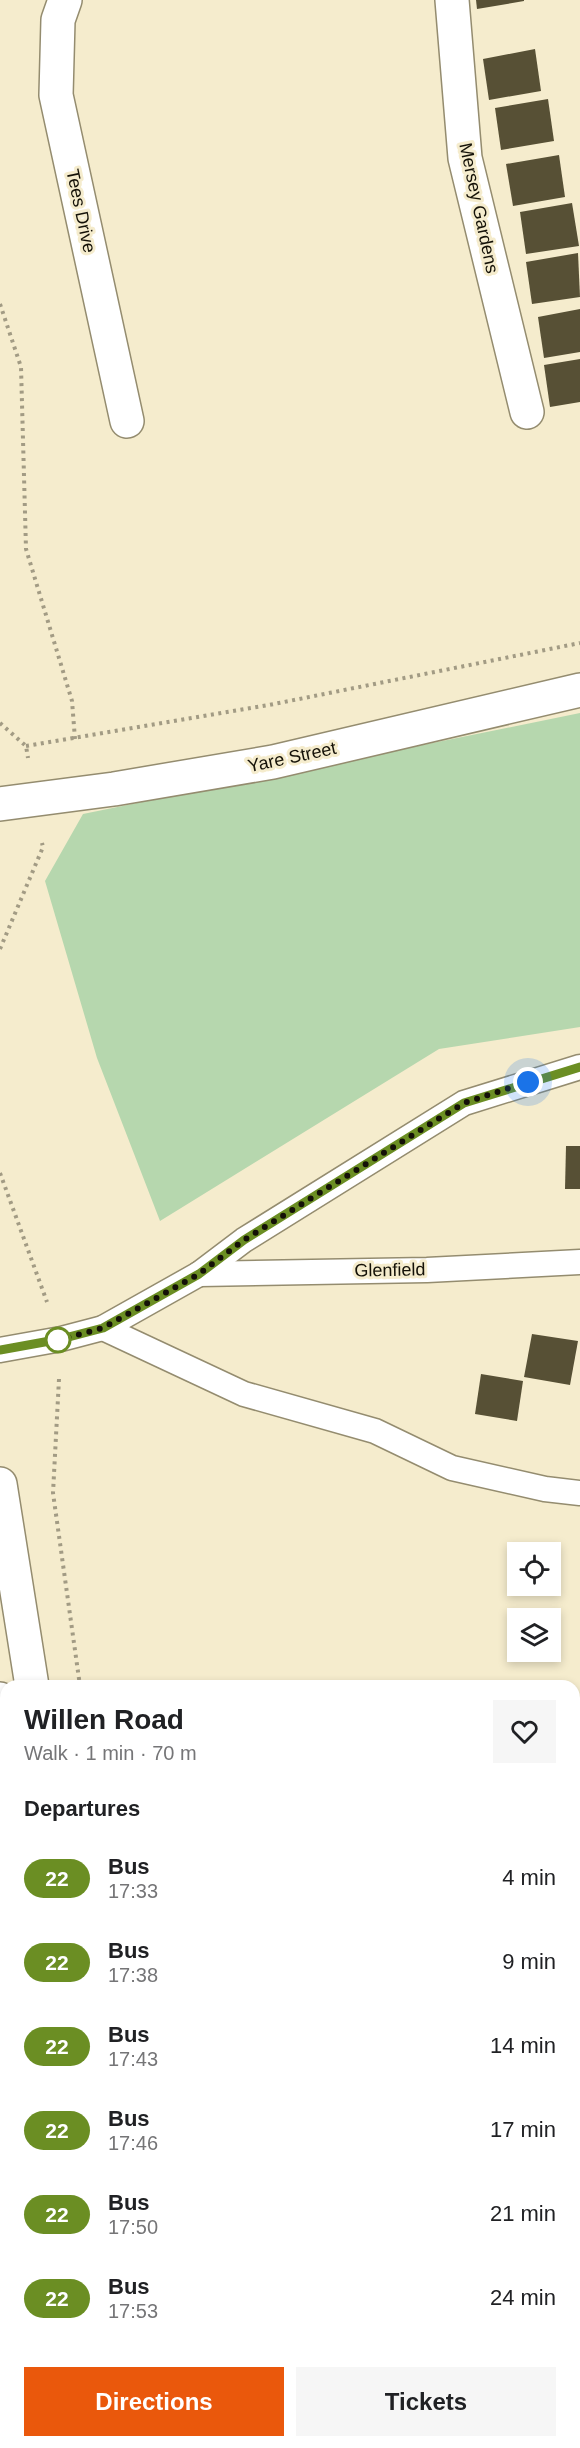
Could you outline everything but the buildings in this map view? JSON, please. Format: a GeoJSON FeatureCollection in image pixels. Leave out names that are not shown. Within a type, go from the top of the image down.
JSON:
{"type":"FeatureCollection","features":[{"type":"Feature","properties":{"kind":"street","name":"Tees Drive"},"geometry":{"type":"LineString","coordinates":[[65,0],[58,20],[56,95],[127,421]]}},
{"type":"Feature","properties":{"kind":"street","name":"Mersey Gardens"},"geometry":{"type":"LineString","coordinates":[[452,0],[465,158],[527,412]]}},
{"type":"Feature","properties":{"kind":"street","name":"Yare Street"},"geometry":{"type":"LineString","coordinates":[[0,804],[114,789],[273,762],[580,690]]}},
{"type":"Feature","properties":{"kind":"street"},"geometry":{"type":"LineString","coordinates":[[0,1484],[31,1680]]}},
{"type":"Feature","properties":{"kind":"lane"},"geometry":{"type":"LineString","coordinates":[[0,1350],[61,1339],[103,1328],[199,1274],[244,1240],[464,1103],[580,1066]]}},
{"type":"Feature","properties":{"kind":"lane","name":"Glenfield"},"geometry":{"type":"LineString","coordinates":[[199,1274],[427,1270],[580,1262]]}},
{"type":"Feature","properties":{"kind":"lane"},"geometry":{"type":"LineString","coordinates":[[103,1328],[244,1394],[375,1431],[453,1468],[545,1489],[580,1493]]}},
{"type":"Feature","properties":{"kind":"path"},"geometry":{"type":"LineString","coordinates":[[0,304],[21,367],[26,549],[72,701],[75,739]]}},
{"type":"Feature","properties":{"kind":"path"},"geometry":{"type":"LineString","coordinates":[[26,746],[269,705],[580,643]]}},
{"type":"Feature","properties":{"kind":"path"},"geometry":{"type":"LineString","coordinates":[[0,1173],[61,1339],[53,1492],[79,1680]]}},
{"type":"Feature","properties":{"kind":"green space"},"geometry":{"type":"Polygon","coordinates":[[[580,713],[580,1027],[439,1049],[160,1221],[97,1058],[45,881],[83,814],[580,713]]]}},
{"type":"Feature","properties":{"kind":"bus line","name":"22"},"geometry":{"type":"LineString","coordinates":[[0,1350],[61,1339],[103,1328],[199,1274],[244,1240],[464,1103],[580,1067]]}},
{"type":"Feature","properties":{"kind":"route"},"geometry":{"type":"LineString","coordinates":[[58,1340],[103,1328],[199,1274],[244,1240],[464,1103],[528,1082]]}}]}
